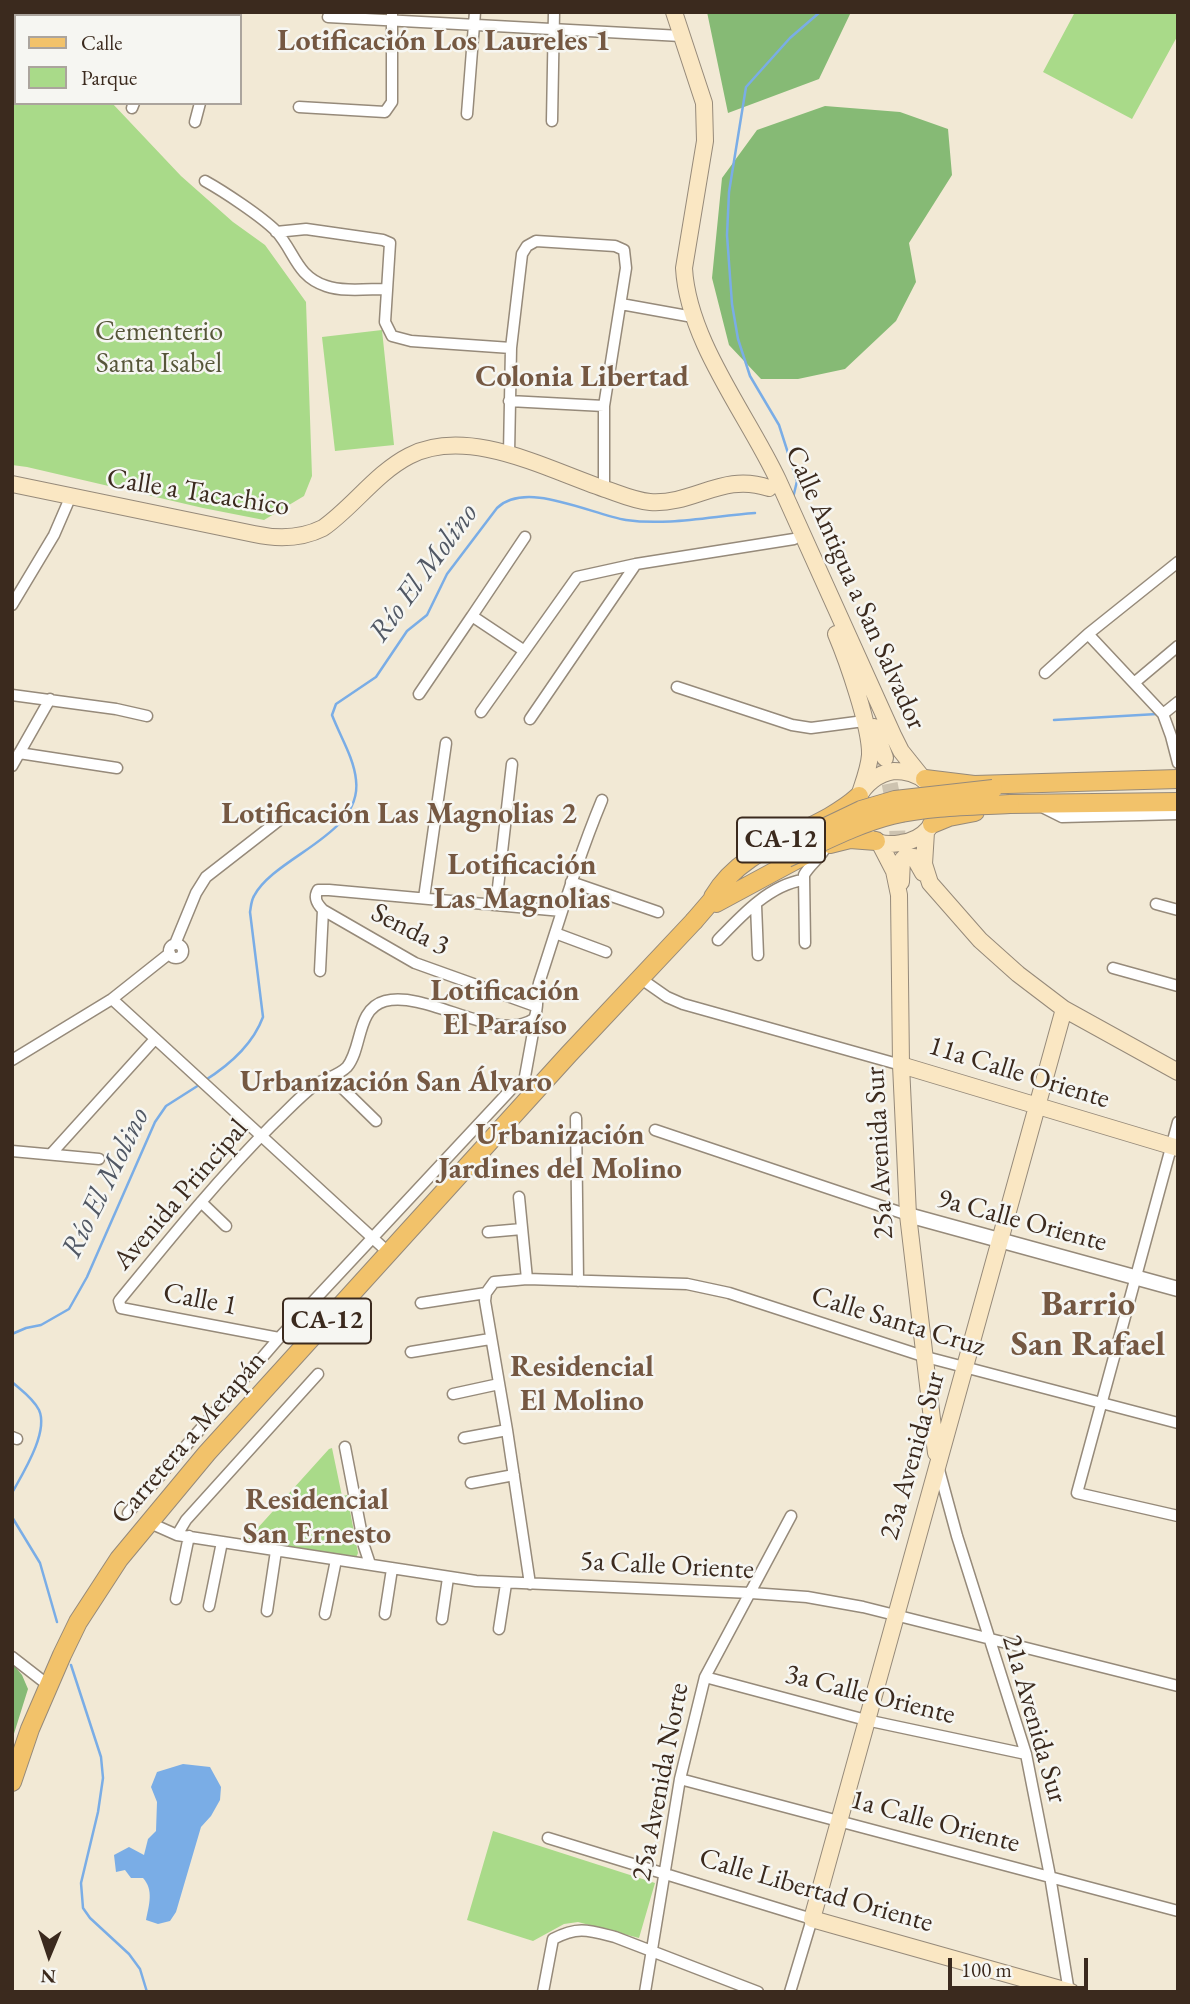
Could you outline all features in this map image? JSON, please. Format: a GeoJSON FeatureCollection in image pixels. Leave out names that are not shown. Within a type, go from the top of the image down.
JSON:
{"type":"FeatureCollection","features":[{"type":"Feature","properties":{"kind":"main road","name":"Calle Antigua a San Salvador"},"geometry":{"type":"LineString","coordinates":[[674,12],[704,103],[705,141],[684,268],[693,317],[893,735],[901,751],[923,778]]}},
{"type":"Feature","properties":{"kind":"main road","name":"Calle a Tacachico"},"geometry":{"type":"LineString","coordinates":[[12,484],[265,537],[289,537],[301,536],[323,528],[396,464],[426,449],[447,445],[509,454],[604,489],[650,502],[687,497],[720,487],[741,474],[751,473],[771,481]]}},
{"type":"Feature","properties":{"kind":"main road","name":"Calle Antigua a San Salvador"},"geometry":{"type":"LineString","coordinates":[[771,481],[849,667],[870,755],[860,794]]}},
{"type":"Feature","properties":{"kind":"main road"},"geometry":{"type":"LineString","coordinates":[[849,667],[861,687],[885,758]]}},
{"type":"Feature","properties":{"kind":"main road"},"geometry":{"type":"LineString","coordinates":[[1069,804],[981,811],[949,817],[906,842],[878,842],[866,835],[858,824],[856,808],[860,794],[870,780],[887,772],[902,771],[962,785],[1091,783]]}},
{"type":"Feature","properties":{"kind":"main road"},"geometry":{"type":"LineString","coordinates":[[923,778],[932,789],[936,800],[924,869],[935,889]]}},
{"type":"Feature","properties":{"kind":"main road"},"geometry":{"type":"LineString","coordinates":[[789,850],[862,810],[895,800],[993,789],[1178,779]]}},
{"type":"Feature","properties":{"kind":"main road","name":"CA-12"},"geometry":{"type":"LineString","coordinates":[[789,850],[860,794]]}},
{"type":"Feature","properties":{"kind":"main road"},"geometry":{"type":"LineString","coordinates":[[789,850],[890,816],[956,806],[1178,802]]}},
{"type":"Feature","properties":{"kind":"main road","name":"CA-12"},"geometry":{"type":"LineString","coordinates":[[789,850],[850,839],[878,842]]}},
{"type":"Feature","properties":{"kind":"main road","name":"25a Avenida Sur"},"geometry":{"type":"LineString","coordinates":[[878,842],[890,858],[899,901],[901,1065],[908,1215],[937,1463]]}},
{"type":"Feature","properties":{"kind":"main road","name":"Carretera a Metapán"},"geometry":{"type":"LineString","coordinates":[[12,1782],[48,1685],[78,1622],[119,1559],[207,1453],[389,1253],[531,1085],[643,981],[658,958],[714,900],[789,850]]}},
{"type":"Feature","properties":{"kind":"main road"},"geometry":{"type":"LineString","coordinates":[[899,901],[902,860],[909,855],[917,859],[924,875],[980,940],[1018,974],[1064,1009],[1178,1072]]}},
{"type":"Feature","properties":{"kind":"main road"},"geometry":{"type":"LineString","coordinates":[[899,861],[899,901]]}},
{"type":"Feature","properties":{"kind":"main road","name":"23a Avenida Sur"},"geometry":{"type":"LineString","coordinates":[[812,1919],[894,1615],[966,1367],[1064,1009]]}},
{"type":"Feature","properties":{"kind":"main road","name":"11a Calle Oriente"},"geometry":{"type":"LineString","coordinates":[[901,1065],[1174,1147]]}},
{"type":"Feature","properties":{"kind":"main road","name":"Calle Libertad Oriente"},"geometry":{"type":"LineString","coordinates":[[812,1919],[1069,1992]]}},
{"type":"Feature","properties":{"kind":"street"},"geometry":{"type":"LineString","coordinates":[[552,121],[554,12]]}},
{"type":"Feature","properties":{"kind":"street"},"geometry":{"type":"LineString","coordinates":[[328,17],[475,18],[552,28],[681,36]]}},
{"type":"Feature","properties":{"kind":"street"},"geometry":{"type":"LineString","coordinates":[[299,107],[385,112],[393,102],[392,17]]}},
{"type":"Feature","properties":{"kind":"street"},"geometry":{"type":"LineString","coordinates":[[467,114],[475,18]]}},
{"type":"Feature","properties":{"kind":"street"},"geometry":{"type":"LineString","coordinates":[[195,122],[199,105]]}},
{"type":"Feature","properties":{"kind":"street"},"geometry":{"type":"LineString","coordinates":[[205,181],[220,189],[276,232],[305,276],[328,287],[386,289]]}},
{"type":"Feature","properties":{"kind":"street"},"geometry":{"type":"LineString","coordinates":[[276,232],[306,229],[390,243],[385,322],[392,336],[411,341],[511,348]]}},
{"type":"Feature","properties":{"kind":"street"},"geometry":{"type":"LineString","coordinates":[[509,454],[511,348],[523,254],[527,246],[536,241],[615,246],[624,250],[626,268],[604,406],[604,489]]}},
{"type":"Feature","properties":{"kind":"street"},"geometry":{"type":"LineString","coordinates":[[621,304],[693,317]]}},
{"type":"Feature","properties":{"kind":"street"},"geometry":{"type":"LineString","coordinates":[[509,401],[604,406]]}},
{"type":"Feature","properties":{"kind":"street"},"geometry":{"type":"LineString","coordinates":[[12,604],[54,535],[70,498]]}},
{"type":"Feature","properties":{"kind":"street"},"geometry":{"type":"LineString","coordinates":[[419,694],[525,537]]}},
{"type":"Feature","properties":{"kind":"street"},"geometry":{"type":"LineString","coordinates":[[481,712],[577,577],[636,564],[794,539]]}},
{"type":"Feature","properties":{"kind":"street"},"geometry":{"type":"LineString","coordinates":[[1045,673],[1088,634],[1178,562]]}},
{"type":"Feature","properties":{"kind":"street"},"geometry":{"type":"LineString","coordinates":[[530,719],[636,564]]}},
{"type":"Feature","properties":{"kind":"street"},"geometry":{"type":"LineString","coordinates":[[472,616],[523,650]]}},
{"type":"Feature","properties":{"kind":"street"},"geometry":{"type":"LineString","coordinates":[[1088,634],[1163,714],[1178,762]]}},
{"type":"Feature","properties":{"kind":"street"},"geometry":{"type":"LineString","coordinates":[[1134,683],[1178,646]]}},
{"type":"Feature","properties":{"kind":"street"},"geometry":{"type":"LineString","coordinates":[[677,687],[792,725],[811,728],[863,721]]}},
{"type":"Feature","properties":{"kind":"street"},"geometry":{"type":"LineString","coordinates":[[12,695],[116,709],[147,716]]}},
{"type":"Feature","properties":{"kind":"street"},"geometry":{"type":"LineString","coordinates":[[12,766],[50,699]]}},
{"type":"Feature","properties":{"kind":"street"},"geometry":{"type":"LineString","coordinates":[[1163,714],[1178,702]]}},
{"type":"Feature","properties":{"kind":"street"},"geometry":{"type":"LineString","coordinates":[[424,898],[446,743]]}},
{"type":"Feature","properties":{"kind":"street"},"geometry":{"type":"LineString","coordinates":[[19,753],[117,768]]}},
{"type":"Feature","properties":{"kind":"street"},"geometry":{"type":"LineString","coordinates":[[496,905],[512,764]]}},
{"type":"Feature","properties":{"kind":"street"},"geometry":{"type":"LineString","coordinates":[[128,1513],[279,1338],[517,1083],[531,1085],[537,991],[571,882],[602,800]]}},
{"type":"Feature","properties":{"kind":"street"},"geometry":{"type":"LineString","coordinates":[[1044,808],[1062,817],[1178,814]]}},
{"type":"Feature","properties":{"kind":"street"},"geometry":{"type":"LineString","coordinates":[[12,1060],[112,999],[173,948],[196,893],[206,877],[278,821]]}},
{"type":"Feature","properties":{"kind":"street"},"geometry":{"type":"LineString","coordinates":[[805,943],[803,880],[806,871],[817,861],[827,845]]}},
{"type":"Feature","properties":{"kind":"street"},"geometry":{"type":"LineString","coordinates":[[718,940],[756,905],[787,884],[803,880]]}},
{"type":"Feature","properties":{"kind":"street"},"geometry":{"type":"LineString","coordinates":[[571,882],[658,912]]}},
{"type":"Feature","properties":{"kind":"street"},"geometry":{"type":"LineString","coordinates":[[320,971],[323,910],[316,900],[318,890],[562,911]]}},
{"type":"Feature","properties":{"kind":"street"},"geometry":{"type":"LineString","coordinates":[[1156,904],[1178,910]]}},
{"type":"Feature","properties":{"kind":"street"},"geometry":{"type":"LineString","coordinates":[[756,905],[758,954]]}},
{"type":"Feature","properties":{"kind":"street","name":"Senda 3"},"geometry":{"type":"LineString","coordinates":[[323,910],[415,963],[535,1014]]}},
{"type":"Feature","properties":{"kind":"street"},"geometry":{"type":"LineString","coordinates":[[555,933],[607,952]]}},
{"type":"Feature","properties":{"kind":"street"},"geometry":{"type":"LineString","coordinates":[[1113,968],[1178,986]]}},
{"type":"Feature","properties":{"kind":"street","name":"11a Calle Oriente"},"geometry":{"type":"LineString","coordinates":[[643,981],[683,1004],[901,1065]]}},
{"type":"Feature","properties":{"kind":"street"},"geometry":{"type":"LineString","coordinates":[[112,999],[389,1253]]}},
{"type":"Feature","properties":{"kind":"street","name":"Avenida Principal"},"geometry":{"type":"LineString","coordinates":[[119,1301],[201,1202],[262,1136],[308,1090],[342,1071],[349,1063],[368,1012],[373,1006],[387,1001],[410,1001],[502,1026],[516,1026],[535,1014]]}},
{"type":"Feature","properties":{"kind":"street"},"geometry":{"type":"LineString","coordinates":[[51,1154],[155,1039]]}},
{"type":"Feature","properties":{"kind":"street"},"geometry":{"type":"LineString","coordinates":[[331,1077],[376,1121]]}},
{"type":"Feature","properties":{"kind":"street"},"geometry":{"type":"LineString","coordinates":[[576,1118],[578,1281]]}},
{"type":"Feature","properties":{"kind":"street"},"geometry":{"type":"LineString","coordinates":[[1178,1122],[1174,1147],[1077,1493],[1178,1516]]}},
{"type":"Feature","properties":{"kind":"street","name":"9a Calle Oriente"},"geometry":{"type":"LineString","coordinates":[[655,1130],[908,1215],[1178,1289]]}},
{"type":"Feature","properties":{"kind":"street"},"geometry":{"type":"LineString","coordinates":[[12,1151],[99,1159]]}},
{"type":"Feature","properties":{"kind":"street"},"geometry":{"type":"LineString","coordinates":[[519,1196],[527,1279]]}},
{"type":"Feature","properties":{"kind":"street"},"geometry":{"type":"LineString","coordinates":[[201,1202],[226,1226]]}},
{"type":"Feature","properties":{"kind":"street"},"geometry":{"type":"LineString","coordinates":[[488,1233],[522,1229]]}},
{"type":"Feature","properties":{"kind":"street","name":"Calle Santa Cruz"},"geometry":{"type":"LineString","coordinates":[[486,1293],[494,1282],[527,1279],[687,1284],[729,1293],[926,1357],[1178,1423]]}},
{"type":"Feature","properties":{"kind":"street"},"geometry":{"type":"LineString","coordinates":[[421,1303],[486,1293],[490,1339],[507,1430],[530,1584]]}},
{"type":"Feature","properties":{"kind":"street","name":"Calle 1"},"geometry":{"type":"LineString","coordinates":[[119,1301],[121,1308],[279,1338]]}},
{"type":"Feature","properties":{"kind":"street"},"geometry":{"type":"LineString","coordinates":[[411,1352],[490,1339]]}},
{"type":"Feature","properties":{"kind":"street"},"geometry":{"type":"LineString","coordinates":[[251,1371],[272,1381]]}},
{"type":"Feature","properties":{"kind":"street"},"geometry":{"type":"LineString","coordinates":[[176,1599],[186,1521],[318,1374]]}},
{"type":"Feature","properties":{"kind":"street"},"geometry":{"type":"LineString","coordinates":[[453,1394],[499,1384]]}},
{"type":"Feature","properties":{"kind":"street"},"geometry":{"type":"LineString","coordinates":[[464,1438],[507,1430]]}},
{"type":"Feature","properties":{"kind":"street"},"geometry":{"type":"LineString","coordinates":[[345,1447],[364,1546],[370,1564]]}},
{"type":"Feature","properties":{"kind":"street","name":"21a Avenida Sur"},"geometry":{"type":"LineString","coordinates":[[937,1463],[1026,1754],[1069,1992]]}},
{"type":"Feature","properties":{"kind":"street"},"geometry":{"type":"LineString","coordinates":[[471,1483],[514,1475]]}},
{"type":"Feature","properties":{"kind":"street","name":"25a Avenida Norte"},"geometry":{"type":"LineString","coordinates":[[645,1992],[680,1779],[705,1677],[791,1517]]}},
{"type":"Feature","properties":{"kind":"street","name":"5a Calle Oriente"},"geometry":{"type":"LineString","coordinates":[[150,1523],[183,1536],[448,1578],[506,1584],[751,1593],[828,1600],[1178,1686]]}},
{"type":"Feature","properties":{"kind":"street"},"geometry":{"type":"LineString","coordinates":[[209,1606],[222,1542]]}},
{"type":"Feature","properties":{"kind":"street"},"geometry":{"type":"LineString","coordinates":[[267,1611],[276,1551]]}},
{"type":"Feature","properties":{"kind":"street"},"geometry":{"type":"LineString","coordinates":[[325,1614],[336,1560]]}},
{"type":"Feature","properties":{"kind":"street"},"geometry":{"type":"LineString","coordinates":[[384,1614],[391,1569]]}},
{"type":"Feature","properties":{"kind":"street"},"geometry":{"type":"LineString","coordinates":[[442,1619],[448,1578]]}},
{"type":"Feature","properties":{"kind":"street"},"geometry":{"type":"LineString","coordinates":[[499,1629],[506,1584]]}},
{"type":"Feature","properties":{"kind":"street"},"geometry":{"type":"LineString","coordinates":[[12,1657],[48,1685]]}},
{"type":"Feature","properties":{"kind":"street","name":"3a Calle Oriente"},"geometry":{"type":"LineString","coordinates":[[705,1677],[866,1720],[1026,1754]]}},
{"type":"Feature","properties":{"kind":"street","name":"1a Calle Oriente"},"geometry":{"type":"LineString","coordinates":[[680,1779],[1178,1911]]}},
{"type":"Feature","properties":{"kind":"street","name":"Calle Libertad Oriente"},"geometry":{"type":"LineString","coordinates":[[548,1838],[812,1919]]}},
{"type":"Feature","properties":{"kind":"street"},"geometry":{"type":"LineString","coordinates":[[790,1992],[812,1919]]}},
{"type":"Feature","properties":{"kind":"street"},"geometry":{"type":"LineString","coordinates":[[543,1992],[553,1939],[571,1930],[592,1931],[653,1950],[758,1992]]}},
{"type":"Feature","properties":{"kind":"green space","name":"Cementerio Santa Isabel"},"geometry":{"type":"Polygon","coordinates":[[[12,12],[67,12],[14,14],[14,105],[114,105],[181,176],[233,222],[265,245],[306,302],[312,476],[304,496],[264,520],[12,465],[12,12]]]}},
{"type":"Feature","properties":{"kind":"green space"},"geometry":{"type":"Polygon","coordinates":[[[707,12],[851,12],[819,79],[728,113],[707,12]]]}},
{"type":"Feature","properties":{"kind":"green space"},"geometry":{"type":"Polygon","coordinates":[[[1075,12],[1178,12],[1178,35],[1132,119],[1043,72],[1075,12]]]}},
{"type":"Feature","properties":{"kind":"green space"},"geometry":{"type":"Polygon","coordinates":[[[825,106],[900,112],[948,129],[952,175],[909,243],[916,282],[896,321],[845,369],[798,379],[761,379],[729,345],[712,278],[722,178],[757,130],[825,106]]]}},
{"type":"Feature","properties":{"kind":"green space"},"geometry":{"type":"Polygon","coordinates":[[[382,330],[394,445],[335,451],[322,337],[382,330]]]}},
{"type":"Feature","properties":{"kind":"green space"},"geometry":{"type":"Polygon","coordinates":[[[332,1448],[342,1496],[347,1495],[358,1553],[356,1558],[246,1541],[329,1449],[332,1448]]]}},
{"type":"Feature","properties":{"kind":"green space"},"geometry":{"type":"Polygon","coordinates":[[[12,1663],[22,1675],[28,1689],[12,1740],[12,1663]]]}},
{"type":"Feature","properties":{"kind":"green space"},"geometry":{"type":"Polygon","coordinates":[[[493,1831],[655,1883],[639,1938],[578,1922],[564,1924],[533,1941],[467,1920],[493,1831]]]}},
{"type":"Feature","properties":{"kind":"water"},"geometry":{"type":"Polygon","coordinates":[[[183,1764],[210,1767],[221,1787],[220,1800],[201,1827],[176,1912],[170,1921],[158,1924],[146,1920],[150,1898],[149,1888],[143,1878],[131,1878],[125,1870],[116,1872],[114,1855],[129,1847],[144,1855],[148,1839],[156,1831],[157,1802],[151,1787],[157,1772],[183,1764]]]}},
{"type":"Feature","properties":{"kind":"waterway","name":"Río El Molino"},"geometry":{"type":"LineString","coordinates":[[793,498],[797,481],[779,425],[750,376],[738,339],[732,304],[727,235],[729,192],[746,87],[790,38],[820,12]]}},
{"type":"Feature","properties":{"kind":"waterway","name":"Río El Molino"},"geometry":{"type":"LineString","coordinates":[[204,1081],[239,1054],[263,1017],[250,912],[254,896],[280,869],[332,830],[346,816],[354,799],[356,780],[353,764],[332,715],[336,704],[376,677],[407,631],[427,615],[447,574],[497,508],[509,500],[524,497],[559,501],[611,517],[642,522],[755,513]]}},
{"type":"Feature","properties":{"kind":"waterway"},"geometry":{"type":"LineString","coordinates":[[1054,720],[1157,714]]}},
{"type":"Feature","properties":{"kind":"waterway","name":"Río El Molino"},"geometry":{"type":"LineString","coordinates":[[12,1334],[41,1325],[69,1309],[87,1277],[155,1122],[166,1106],[199,1085]]}},
{"type":"Feature","properties":{"kind":"waterway","name":"Río El Molino"},"geometry":{"type":"LineString","coordinates":[[12,1382],[34,1402],[41,1419],[38,1441],[12,1493]]}},
{"type":"Feature","properties":{"kind":"waterway","name":"Río El Molino"},"geometry":{"type":"LineString","coordinates":[[12,1517],[40,1563],[57,1622]]}},
{"type":"Feature","properties":{"kind":"waterway","name":"Río El Molino"},"geometry":{"type":"LineString","coordinates":[[71,1665],[101,1757],[103,1778],[81,1883],[83,1908],[90,1918],[129,1954],[140,1969],[147,1992]]}},
{"type":"Feature","properties":{"kind":"tunnel"},"geometry":{"type":"LineString","coordinates":[[885,760],[897,821],[898,856]]}},
{"type":"Feature","properties":{"kind":"district","name":"Lotificación Los Laureles 1"},"geometry":{"type":"Point","coordinates":[444,42]}},
{"type":"Feature","properties":{"kind":"district","name":"Colonia Libertad"},"geometry":{"type":"Point","coordinates":[582,378]}},
{"type":"Feature","properties":{"kind":"district","name":"Lotificación Las Magnolias 2"},"geometry":{"type":"Point","coordinates":[399,815]}},
{"type":"Feature","properties":{"kind":"district","name":"Lotificación Las Magnolias"},"geometry":{"type":"Point","coordinates":[522,883]}},
{"type":"Feature","properties":{"kind":"district","name":"Lotificación El Paraíso"},"geometry":{"type":"Point","coordinates":[505,1009]}},
{"type":"Feature","properties":{"kind":"district","name":"Urbanización San Álvaro"},"geometry":{"type":"Point","coordinates":[396,1083]}},
{"type":"Feature","properties":{"kind":"district","name":"Urbanización Jardines del Molino"},"geometry":{"type":"Point","coordinates":[560,1153]}},
{"type":"Feature","properties":{"kind":"district","name":"Barrio San Rafael"},"geometry":{"type":"Point","coordinates":[1088,1325]}},
{"type":"Feature","properties":{"kind":"district","name":"Residencial El Molino"},"geometry":{"type":"Point","coordinates":[582,1385]}},
{"type":"Feature","properties":{"kind":"district","name":"Residencial San Ernesto"},"geometry":{"type":"Point","coordinates":[317,1518]}}]}
